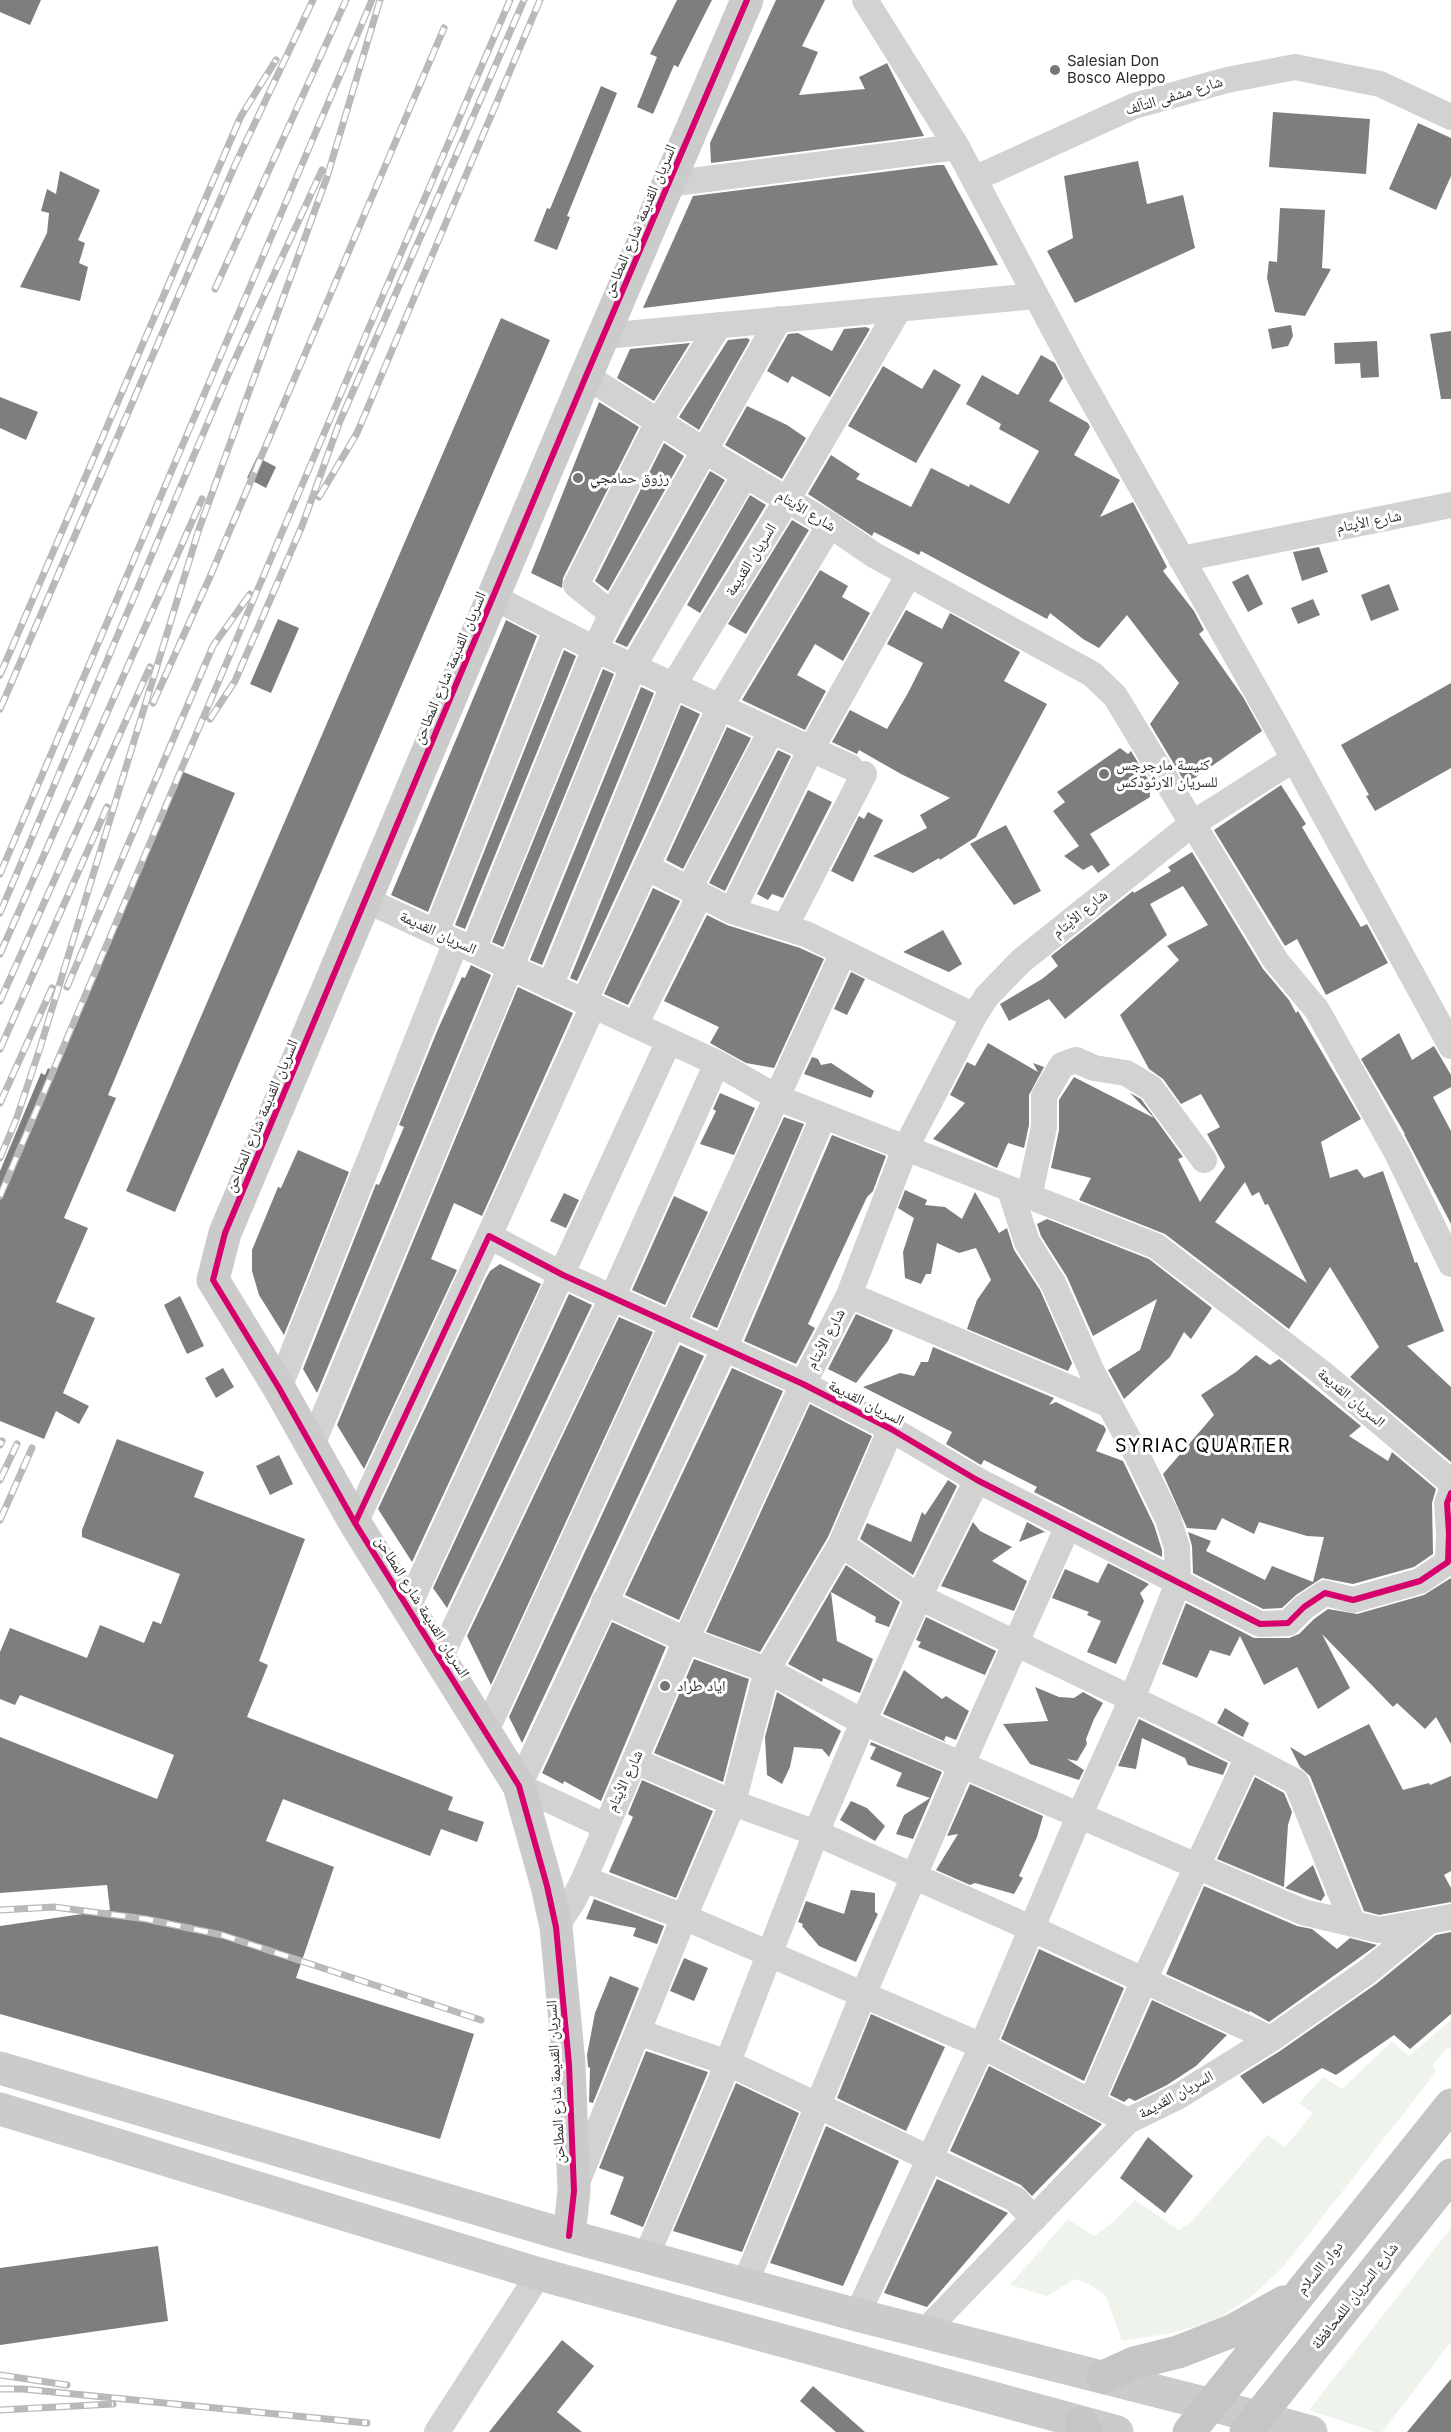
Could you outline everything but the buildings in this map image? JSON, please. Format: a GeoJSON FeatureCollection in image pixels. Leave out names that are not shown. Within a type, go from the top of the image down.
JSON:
{"type":"FeatureCollection","features":[{"type":"Feature","properties":{"kind":"main road","name":"دوار االسلام"},"geometry":{"type":"LineString","coordinates":[[1189,2432],[1451,2105]]}},
{"type":"Feature","properties":{"kind":"main road","name":"شارع السريان لللمحافظة"},"geometry":{"type":"LineString","coordinates":[[1252,2425],[1451,2175]]}},
{"type":"Feature","properties":{"kind":"main road"},"geometry":{"type":"LineString","coordinates":[[1103,2377],[1134,2363],[1178,2352],[1232,2331],[1299,2294]]}},
{"type":"Feature","properties":{"kind":"street","name":"السريان القديمة شارع المطاحن"},"geometry":{"type":"LineString","coordinates":[[569,2236],[574,2191],[570,2064],[556,1927],[519,1786],[355,1523],[279,1388],[213,1280],[225,1233],[747,0]]}},
{"type":"Feature","properties":{"kind":"street"},"geometry":{"type":"LineString","coordinates":[[865,0],[957,147],[1181,560],[1294,759],[1451,1046]]}},
{"type":"Feature","properties":{"kind":"street","name":"شارع مشفى التآلف"},"geometry":{"type":"LineString","coordinates":[[974,179],[1134,106],[1227,80],[1295,68],[1380,84],[1451,117]]}},
{"type":"Feature","properties":{"kind":"street"},"geometry":{"type":"LineString","coordinates":[[668,184],[957,147]]}},
{"type":"Feature","properties":{"kind":"street"},"geometry":{"type":"LineString","coordinates":[[604,336],[1036,296]]}},
{"type":"Feature","properties":{"kind":"street","name":"السريان القديمة"},"geometry":{"type":"LineString","coordinates":[[550,986],[673,686],[787,500],[899,309]]}},
{"type":"Feature","properties":{"kind":"street"},"geometry":{"type":"LineString","coordinates":[[455,942],[612,614],[779,319]]}},
{"type":"Feature","properties":{"kind":"street"},"geometry":{"type":"LineString","coordinates":[[612,614],[576,585],[658,422],[719,325]]}},
{"type":"Feature","properties":{"kind":"street","name":"شارع الأيتام"},"geometry":{"type":"LineString","coordinates":[[586,376],[703,451],[830,525],[874,555],[1092,674],[1115,696],[1276,961],[1317,1011],[1397,1153],[1451,1264]]}},
{"type":"Feature","properties":{"kind":"street"},"geometry":{"type":"LineString","coordinates":[[312,1445],[633,667],[745,475]]}},
{"type":"Feature","properties":{"kind":"street","name":"شارع الأيتام"},"geometry":{"type":"LineString","coordinates":[[1181,560],[1451,505]]}},
{"type":"Feature","properties":{"kind":"street"},"geometry":{"type":"LineString","coordinates":[[355,1523],[489,1236],[646,867],[720,708],[830,525]]}},
{"type":"Feature","properties":{"kind":"street"},"geometry":{"type":"LineString","coordinates":[[732,911],[811,749],[909,574]]}},
{"type":"Feature","properties":{"kind":"street"},"geometry":{"type":"LineString","coordinates":[[493,597],[595,649],[857,770],[785,927]]}},
{"type":"Feature","properties":{"kind":"street"},"geometry":{"type":"LineString","coordinates":[[279,1388],[455,942],[556,630]]}},
{"type":"Feature","properties":{"kind":"street"},"geometry":{"type":"LineString","coordinates":[[635,1025],[694,892],[771,731]]}},
{"type":"Feature","properties":{"kind":"street","name":"شارع الأيتام"},"geometry":{"type":"LineString","coordinates":[[556,1927],[584,1879],[686,1640],[802,1384],[849,1295],[905,1149],[974,1016],[987,996],[1021,961],[1192,824],[1294,759]]}},
{"type":"Feature","properties":{"kind":"street"},"geometry":{"type":"LineString","coordinates":[[646,867],[732,911],[806,934],[974,1016]]}},
{"type":"Feature","properties":{"kind":"street","name":"السريان القديمة"},"geometry":{"type":"LineString","coordinates":[[366,900],[717,1063],[778,1098],[1156,1246],[1287,1345],[1451,1482]]}},
{"type":"Feature","properties":{"kind":"street"},"geometry":{"type":"LineString","coordinates":[[486,1731],[674,1326],[843,953]]}},
{"type":"Feature","properties":{"kind":"street"},"geometry":{"type":"LineString","coordinates":[[408,1607],[669,1041]]}},
{"type":"Feature","properties":{"kind":"street"},"geometry":{"type":"LineString","coordinates":[[857,2315],[982,2046],[1080,1814],[1132,1700],[1178,1583],[1177,1547],[1167,1519],[1093,1374],[1053,1283],[1027,1242],[1019,1194],[1044,1127],[1044,1096],[1062,1065],[1076,1060],[1094,1068],[1126,1073],[1151,1088],[1204,1160]]}},
{"type":"Feature","properties":{"kind":"street"},"geometry":{"type":"LineString","coordinates":[[440,1658],[612,1298],[717,1063]]}},
{"type":"Feature","properties":{"kind":"street"},"geometry":{"type":"LineString","coordinates":[[605,1826],[519,1786],[725,1347],[823,1117]]}},
{"type":"Feature","properties":{"kind":"street","name":"السريان القديمة"},"geometry":{"type":"LineString","coordinates":[[489,1236],[563,1275],[802,1384],[891,1429],[977,1480],[1260,1624],[1288,1623],[1304,1607],[1325,1593],[1353,1600],[1420,1581],[1448,1562],[1447,1503],[1451,1493]]}},
{"type":"Feature","properties":{"kind":"street"},"geometry":{"type":"LineString","coordinates":[[849,1295],[1110,1405]]}},
{"type":"Feature","properties":{"kind":"street"},"geometry":{"type":"LineString","coordinates":[[574,2191],[684,1917],[733,1803],[767,1670],[842,1544],[891,1429]]}},
{"type":"Feature","properties":{"kind":"street"},"geometry":{"type":"LineString","coordinates":[[646,2257],[728,2063],[816,1833],[863,1722],[919,1597],[977,1480]]}},
{"type":"Feature","properties":{"kind":"street"},"geometry":{"type":"LineString","coordinates":[[745,2284],[863,1995],[962,1764],[1068,1526]]}},
{"type":"Feature","properties":{"kind":"street"},"geometry":{"type":"LineString","coordinates":[[842,1544],[919,1597],[1195,1729],[1296,1782],[1353,1924]]}},
{"type":"Feature","properties":{"kind":"street","name":"السريان القديمة"},"geometry":{"type":"LineString","coordinates":[[604,1602],[686,1640],[767,1670],[863,1722],[1303,1912],[1379,1930],[1441,1918]]}},
{"type":"Feature","properties":{"kind":"street"},"geometry":{"type":"LineString","coordinates":[[1091,2102],[1144,1980],[1248,1757]]}},
{"type":"Feature","properties":{"kind":"street"},"geometry":{"type":"LineString","coordinates":[[635,1761],[733,1803],[816,1833],[1033,1929],[1271,2039]]}},
{"type":"Feature","properties":{"kind":"street"},"geometry":{"type":"LineString","coordinates":[[584,1879],[684,1917],[982,2046],[1128,2121]]}},
{"type":"Feature","properties":{"kind":"street","name":"السريان القديمة"},"geometry":{"type":"LineString","coordinates":[[925,2331],[1128,2121],[1179,2096],[1271,2039],[1441,1918]]}},
{"type":"Feature","properties":{"kind":"street"},"geometry":{"type":"LineString","coordinates":[[638,2032],[728,2063],[817,2108],[1015,2199],[1034,2219]]}},
{"type":"Feature","properties":{"kind":"street"},"geometry":{"type":"LineString","coordinates":[[0,2068],[569,2236],[857,2315],[1212,2405],[1252,2425],[1311,2432]]}},
{"type":"Feature","properties":{"kind":"street"},"geometry":{"type":"LineString","coordinates":[[0,2109],[539,2274],[1084,2427],[1117,2432]]}},
{"type":"Feature","properties":{"kind":"street"},"geometry":{"type":"LineString","coordinates":[[437,2432],[539,2274]]}},
{"type":"Feature","properties":{"kind":"shaded area"},"geometry":{"type":"Polygon","coordinates":[[[1451,2020],[1451,2049],[1447,2048],[1433,2065],[1436,2072],[1284,2266],[1251,2297],[1217,2320],[1172,2333],[1122,2341],[1106,2296],[1089,2284],[1075,2279],[1047,2296],[1010,2285],[1068,2219],[1094,2236],[1112,2223],[1135,2200],[1179,2230],[1190,2223],[1267,2135],[1285,2147],[1313,2113],[1299,2103],[1323,2077],[1342,2089],[1392,2041],[1409,2056],[1451,2020]]]}},
{"type":"Feature","properties":{"kind":"shaded area"},"geometry":{"type":"Polygon","coordinates":[[[1451,2228],[1451,2342],[1382,2432],[1375,2432],[1309,2410],[1451,2228]]]}},
{"type":"Feature","properties":{"kind":"railway"},"geometry":{"type":"LineString","coordinates":[[0,709],[235,165],[313,0]]}},
{"type":"Feature","properties":{"kind":"railway"},"geometry":{"type":"LineString","coordinates":[[215,289],[346,0]]}},
{"type":"Feature","properties":{"kind":"railway"},"geometry":{"type":"LineString","coordinates":[[0,874],[372,0]]}},
{"type":"Feature","properties":{"kind":"railway"},"geometry":{"type":"LineString","coordinates":[[0,1158],[16,1120],[40,1048],[199,529],[327,177],[380,0]]}},
{"type":"Feature","properties":{"kind":"railway"},"geometry":{"type":"LineString","coordinates":[[0,1196],[510,0]]}},
{"type":"Feature","properties":{"kind":"railway"},"geometry":{"type":"LineString","coordinates":[[210,719],[235,681],[302,526],[340,421],[524,0]]}},
{"type":"Feature","properties":{"kind":"railway"},"geometry":{"type":"LineString","coordinates":[[319,497],[357,433],[540,0]]}},
{"type":"Feature","properties":{"kind":"railway"},"geometry":{"type":"LineString","coordinates":[[153,703],[209,579],[444,28]]}},
{"type":"Feature","properties":{"kind":"railway"},"geometry":{"type":"LineString","coordinates":[[0,675],[241,116],[276,60]]}},
{"type":"Feature","properties":{"kind":"railway"},"geometry":{"type":"LineString","coordinates":[[0,913],[231,368],[322,170]]}},
{"type":"Feature","properties":{"kind":"railway"},"geometry":{"type":"LineString","coordinates":[[0,954],[202,499]]}},
{"type":"Feature","properties":{"kind":"railway"},"geometry":{"type":"LineString","coordinates":[[67,987],[213,646],[250,594]]}},
{"type":"Feature","properties":{"kind":"railway"},"geometry":{"type":"LineString","coordinates":[[0,1001],[150,667]]}},
{"type":"Feature","properties":{"kind":"railway"},"geometry":{"type":"LineString","coordinates":[[0,1049],[107,807]]}},
{"type":"Feature","properties":{"kind":"railway"},"geometry":{"type":"LineString","coordinates":[[0,1103],[52,988]]}},
{"type":"Feature","properties":{"kind":"railway"},"geometry":{"type":"LineString","coordinates":[[0,1445],[2,1441]]}},
{"type":"Feature","properties":{"kind":"railway"},"geometry":{"type":"LineString","coordinates":[[0,1480],[17,1444]]}},
{"type":"Feature","properties":{"kind":"railway"},"geometry":{"type":"LineString","coordinates":[[0,1520],[32,1448]]}},
{"type":"Feature","properties":{"kind":"railway"},"geometry":{"type":"LineString","coordinates":[[0,1910],[54,1907],[146,1919],[222,1935],[481,2020]]}},
{"type":"Feature","properties":{"kind":"railway"},"geometry":{"type":"LineString","coordinates":[[0,2375],[67,2385]]}},
{"type":"Feature","properties":{"kind":"railway"},"geometry":{"type":"LineString","coordinates":[[0,2389],[23,2389],[367,2423]]}},
{"type":"Feature","properties":{"kind":"railway"},"geometry":{"type":"LineString","coordinates":[[0,2410],[113,2404]]}},
{"type":"Feature","properties":{"kind":"cycle path"},"geometry":{"type":"LineString","coordinates":[[569,2236],[574,2191],[569,2064],[556,1927],[519,1786],[355,1523],[279,1388],[213,1280],[225,1233],[747,0]]}},
{"type":"Feature","properties":{"kind":"cycle path"},"geometry":{"type":"LineString","coordinates":[[355,1523],[489,1236],[563,1275],[803,1384],[891,1429],[977,1480],[1260,1624],[1288,1623],[1304,1607],[1325,1593],[1353,1600],[1420,1581],[1448,1562],[1447,1503],[1451,1493]]}},
{"type":"Feature","properties":{"kind":"place","name":"Salesian Don Bosco Aleppo"},"geometry":{"type":"Point","coordinates":[1055,70]}},
{"type":"Feature","properties":{"kind":"place","name":"رزوق حمامجي"},"geometry":{"type":"Point","coordinates":[578,478]}},
{"type":"Feature","properties":{"kind":"place","name":"كنيسة مارجرجس للسريان الارثودكس"},"geometry":{"type":"Point","coordinates":[1104,774]}},
{"type":"Feature","properties":{"kind":"place","name":"اياد طراد"},"geometry":{"type":"Point","coordinates":[665,1686]}},
{"type":"Feature","properties":{"kind":"district","name":"SYRIAC QUARTER"},"geometry":{"type":"Point","coordinates":[1203,1447]}}]}
